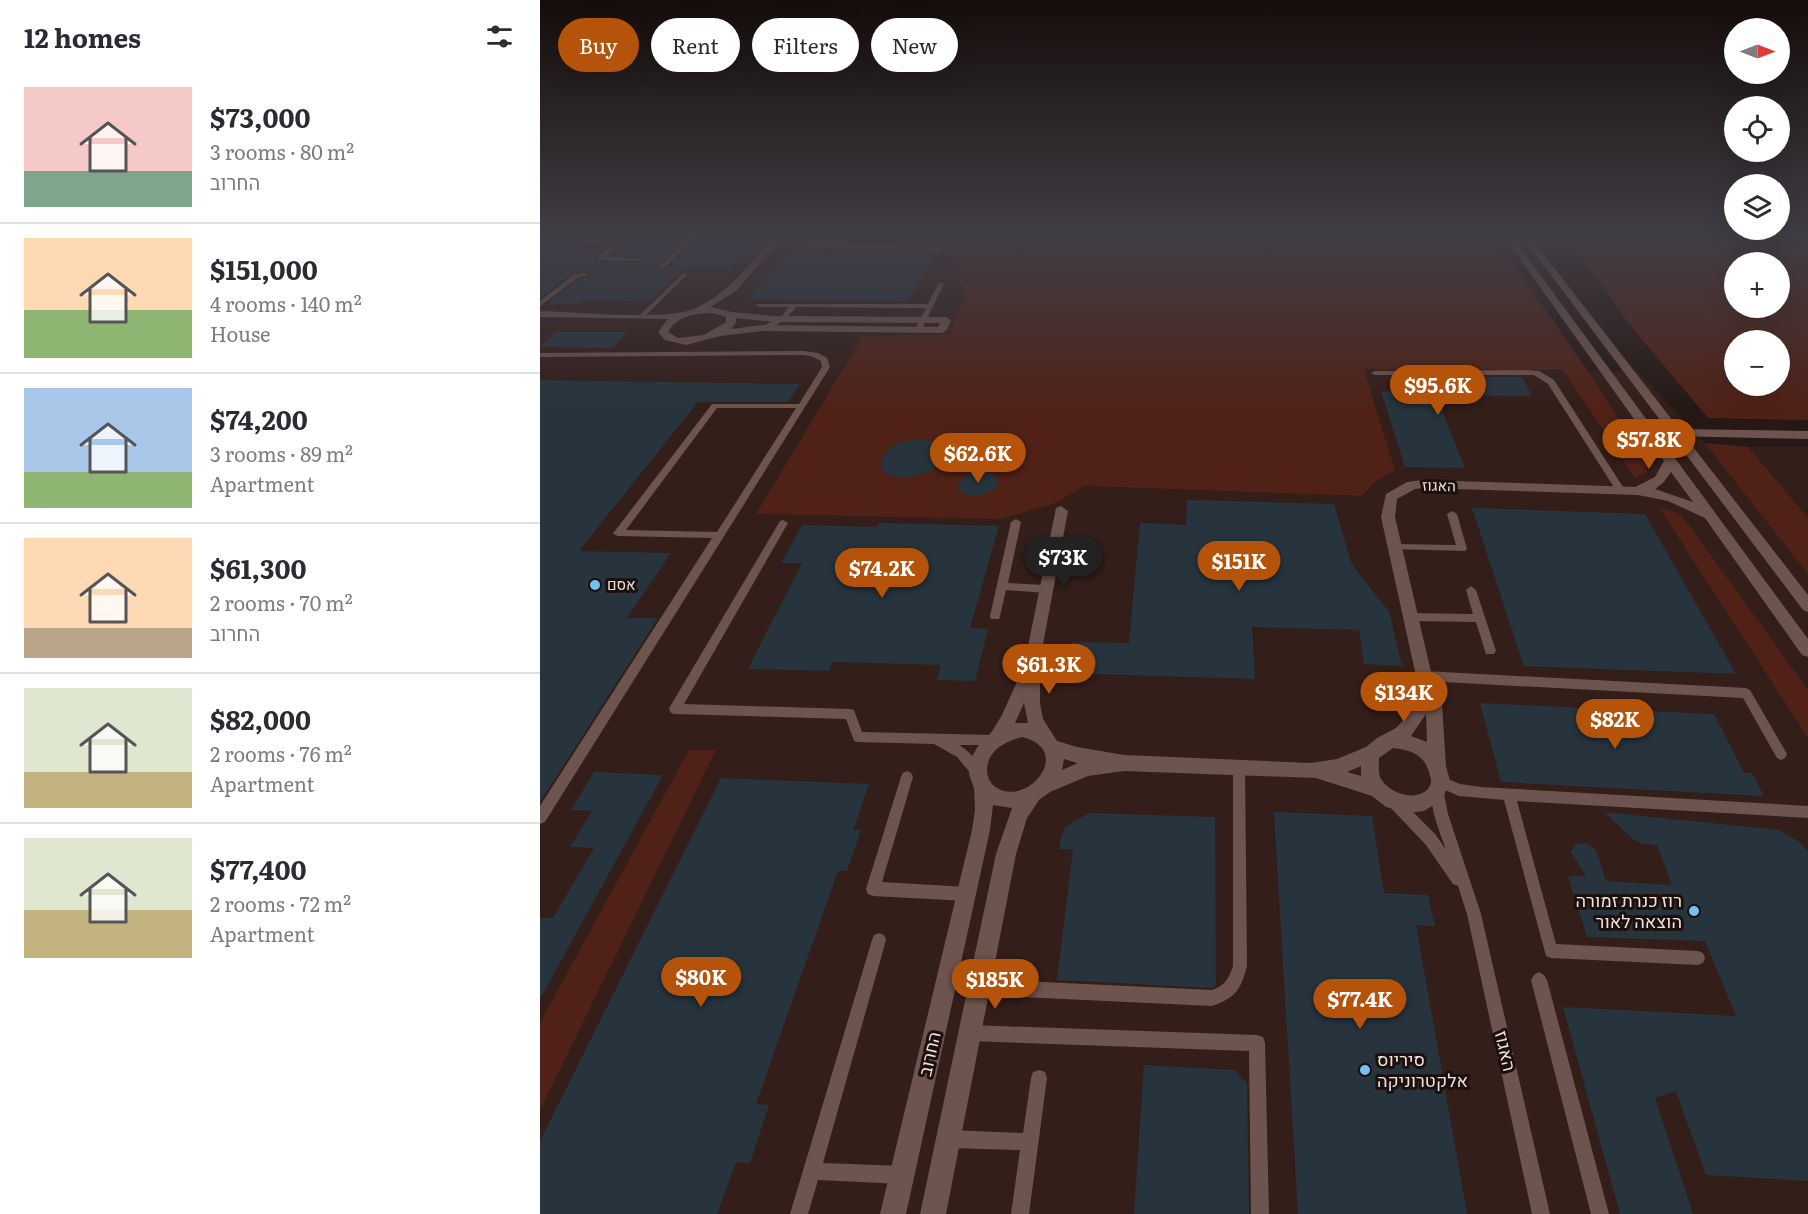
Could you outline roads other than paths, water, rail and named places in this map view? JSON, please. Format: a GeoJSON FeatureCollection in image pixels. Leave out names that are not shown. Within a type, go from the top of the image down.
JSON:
{"type":"FeatureCollection","features":[{"type":"Feature","properties":{"kind":"street"},"geometry":{"type":"LineString","coordinates":[[695,312],[724,295]]}},
{"type":"Feature","properties":{"kind":"street"},"geometry":{"type":"LineString","coordinates":[[720,333],[733,320],[729,314],[727,302],[730,295]]}},
{"type":"Feature","properties":{"kind":"street"},"geometry":{"type":"LineString","coordinates":[[1550,295],[1808,651]]}},
{"type":"Feature","properties":{"kind":"street"},"geometry":{"type":"LineString","coordinates":[[1570,295],[1808,606]]}},
{"type":"Feature","properties":{"kind":"street"},"geometry":{"type":"LineString","coordinates":[[540,314],[641,316],[683,315],[713,310],[729,314],[782,319],[946,320],[942,330],[762,327],[680,342],[665,337],[663,332]]}},
{"type":"Feature","properties":{"kind":"street"},"geometry":{"type":"LineString","coordinates":[[663,332],[669,323],[683,315]]}},
{"type":"Feature","properties":{"kind":"street"},"geometry":{"type":"LineString","coordinates":[[540,324],[642,327],[663,332]]}},
{"type":"Feature","properties":{"kind":"street"},"geometry":{"type":"LineString","coordinates":[[1676,433],[1808,435]]}},
{"type":"Feature","properties":{"kind":"street"},"geometry":{"type":"LineString","coordinates":[[1638,491],[1657,484],[1666,473],[1670,460]]}},
{"type":"Feature","properties":{"kind":"street","name":"האגוז"},"geometry":{"type":"LineString","coordinates":[[1438,780],[1434,704],[1425,676],[1395,547],[1388,506],[1391,496],[1412,485],[1638,491],[1682,501],[1711,517]]}},
{"type":"Feature","properties":{"kind":"street"},"geometry":{"type":"LineString","coordinates":[[1061,511],[1032,660],[1008,719],[980,755],[980,780],[993,796],[1005,800],[1019,800],[1087,768],[1124,763]]}},
{"type":"Feature","properties":{"kind":"street"},"geometry":{"type":"LineString","coordinates":[[933,1214],[1012,832],[1019,814],[1052,775],[1055,763],[1047,741],[1035,720],[1032,703],[1032,660]]}},
{"type":"Feature","properties":{"kind":"street","name":"האגוז"},"geometry":{"type":"LineString","coordinates":[[1393,740],[1409,729],[1418,714],[1423,700],[1425,676]]}},
{"type":"Feature","properties":{"kind":"street"},"geometry":{"type":"LineString","coordinates":[[995,738],[1022,729],[1077,755],[1124,763],[1311,771],[1346,778],[1379,790]]}},
{"type":"Feature","properties":{"kind":"street"},"geometry":{"type":"LineString","coordinates":[[1311,771],[1338,767],[1372,753],[1383,743],[1393,740],[1415,744],[1425,750],[1438,780],[1430,800],[1419,805],[1407,805],[1394,802],[1379,790],[1369,775],[1368,765],[1372,753]]}},
{"type":"Feature","properties":{"kind":"street","name":"החרוב"},"geometry":{"type":"LineString","coordinates":[[893,1214],[981,830],[984,810],[980,780]]}},
{"type":"Feature","properties":{"kind":"lane"},"geometry":{"type":"LineString","coordinates":[[540,304],[552,295]]}},
{"type":"Feature","properties":{"kind":"lane"},"geometry":{"type":"LineString","coordinates":[[641,316],[663,295]]}},
{"type":"Feature","properties":{"kind":"lane"},"geometry":{"type":"LineString","coordinates":[[919,330],[936,295]]}},
{"type":"Feature","properties":{"kind":"lane"},"geometry":{"type":"LineString","coordinates":[[759,305],[931,306]]}},
{"type":"Feature","properties":{"kind":"lane"},"geometry":{"type":"LineString","coordinates":[[762,327],[782,319],[794,305]]}},
{"type":"Feature","properties":{"kind":"lane"},"geometry":{"type":"LineString","coordinates":[[540,355],[815,355],[824,360],[826,367],[540,818]]}},
{"type":"Feature","properties":{"kind":"lane"},"geometry":{"type":"LineString","coordinates":[[1375,373],[1527,372],[1545,376],[1620,490]]}},
{"type":"Feature","properties":{"kind":"lane"},"geometry":{"type":"LineString","coordinates":[[720,535],[618,533],[715,406],[802,406]]}},
{"type":"Feature","properties":{"kind":"lane"},"geometry":{"type":"LineString","coordinates":[[1395,547],[1462,549],[1452,514]]}},
{"type":"Feature","properties":{"kind":"lane"},"geometry":{"type":"LineString","coordinates":[[995,616],[1016,522]]}},
{"type":"Feature","properties":{"kind":"lane"},"geometry":{"type":"LineString","coordinates":[[783,524],[675,709],[850,714],[858,737],[995,738]]}},
{"type":"Feature","properties":{"kind":"lane"},"geometry":{"type":"LineString","coordinates":[[1002,586],[1046,589]]}},
{"type":"Feature","properties":{"kind":"lane"},"geometry":{"type":"LineString","coordinates":[[1471,590],[1490,651]]}},
{"type":"Feature","properties":{"kind":"lane"},"geometry":{"type":"LineString","coordinates":[[1411,617],[1480,618]]}},
{"type":"Feature","properties":{"kind":"lane"},"geometry":{"type":"LineString","coordinates":[[1425,676],[1746,693],[1781,754]]}},
{"type":"Feature","properties":{"kind":"lane"},"geometry":{"type":"LineString","coordinates":[[927,739],[958,750],[970,760],[980,780]]}},
{"type":"Feature","properties":{"kind":"lane"},"geometry":{"type":"LineString","coordinates":[[980,987],[1212,998],[1226,994],[1236,981],[1240,966],[1239,768]]}},
{"type":"Feature","properties":{"kind":"lane"},"geometry":{"type":"LineString","coordinates":[[907,777],[873,889],[967,894]]}},
{"type":"Feature","properties":{"kind":"lane"},"geometry":{"type":"LineString","coordinates":[[1438,780],[1459,790],[1509,795],[1808,812]]}},
{"type":"Feature","properties":{"kind":"lane","name":"האגוז"},"geometry":{"type":"LineString","coordinates":[[1438,780],[1441,814],[1474,914],[1541,1214]]}},
{"type":"Feature","properties":{"kind":"lane"},"geometry":{"type":"LineString","coordinates":[[1509,795],[1551,951],[1698,958]]}},
{"type":"Feature","properties":{"kind":"lane","name":"האגוז"},"geometry":{"type":"LineString","coordinates":[[1394,802],[1431,840],[1465,889]]}},
{"type":"Feature","properties":{"kind":"lane"},"geometry":{"type":"LineString","coordinates":[[799,1214],[879,940]]}},
{"type":"Feature","properties":{"kind":"lane"},"geometry":{"type":"LineString","coordinates":[[1539,980],[1600,1214]]}},
{"type":"Feature","properties":{"kind":"lane"},"geometry":{"type":"LineString","coordinates":[[970,1033],[1257,1043],[1260,1214]]}},
{"type":"Feature","properties":{"kind":"lane"},"geometry":{"type":"LineString","coordinates":[[1020,1214],[1039,1078]]}},
{"type":"Feature","properties":{"kind":"lane"},"geometry":{"type":"LineString","coordinates":[[949,1139],[1030,1142]]}},
{"type":"Feature","properties":{"kind":"lane"},"geometry":{"type":"LineString","coordinates":[[811,1170],[902,1175]]}},
{"type":"Feature","properties":{"kind":"place","name":"אסם"},"geometry":{"type":"Point","coordinates":[595,585]}},
{"type":"Feature","properties":{"kind":"place","name":"רוז כנרת זמורה הוצאה לאור"},"geometry":{"type":"Point","coordinates":[1694,911]}},
{"type":"Feature","properties":{"kind":"place","name":"סיריוס אלקטרוניקה"},"geometry":{"type":"Point","coordinates":[1365,1070]}}]}
